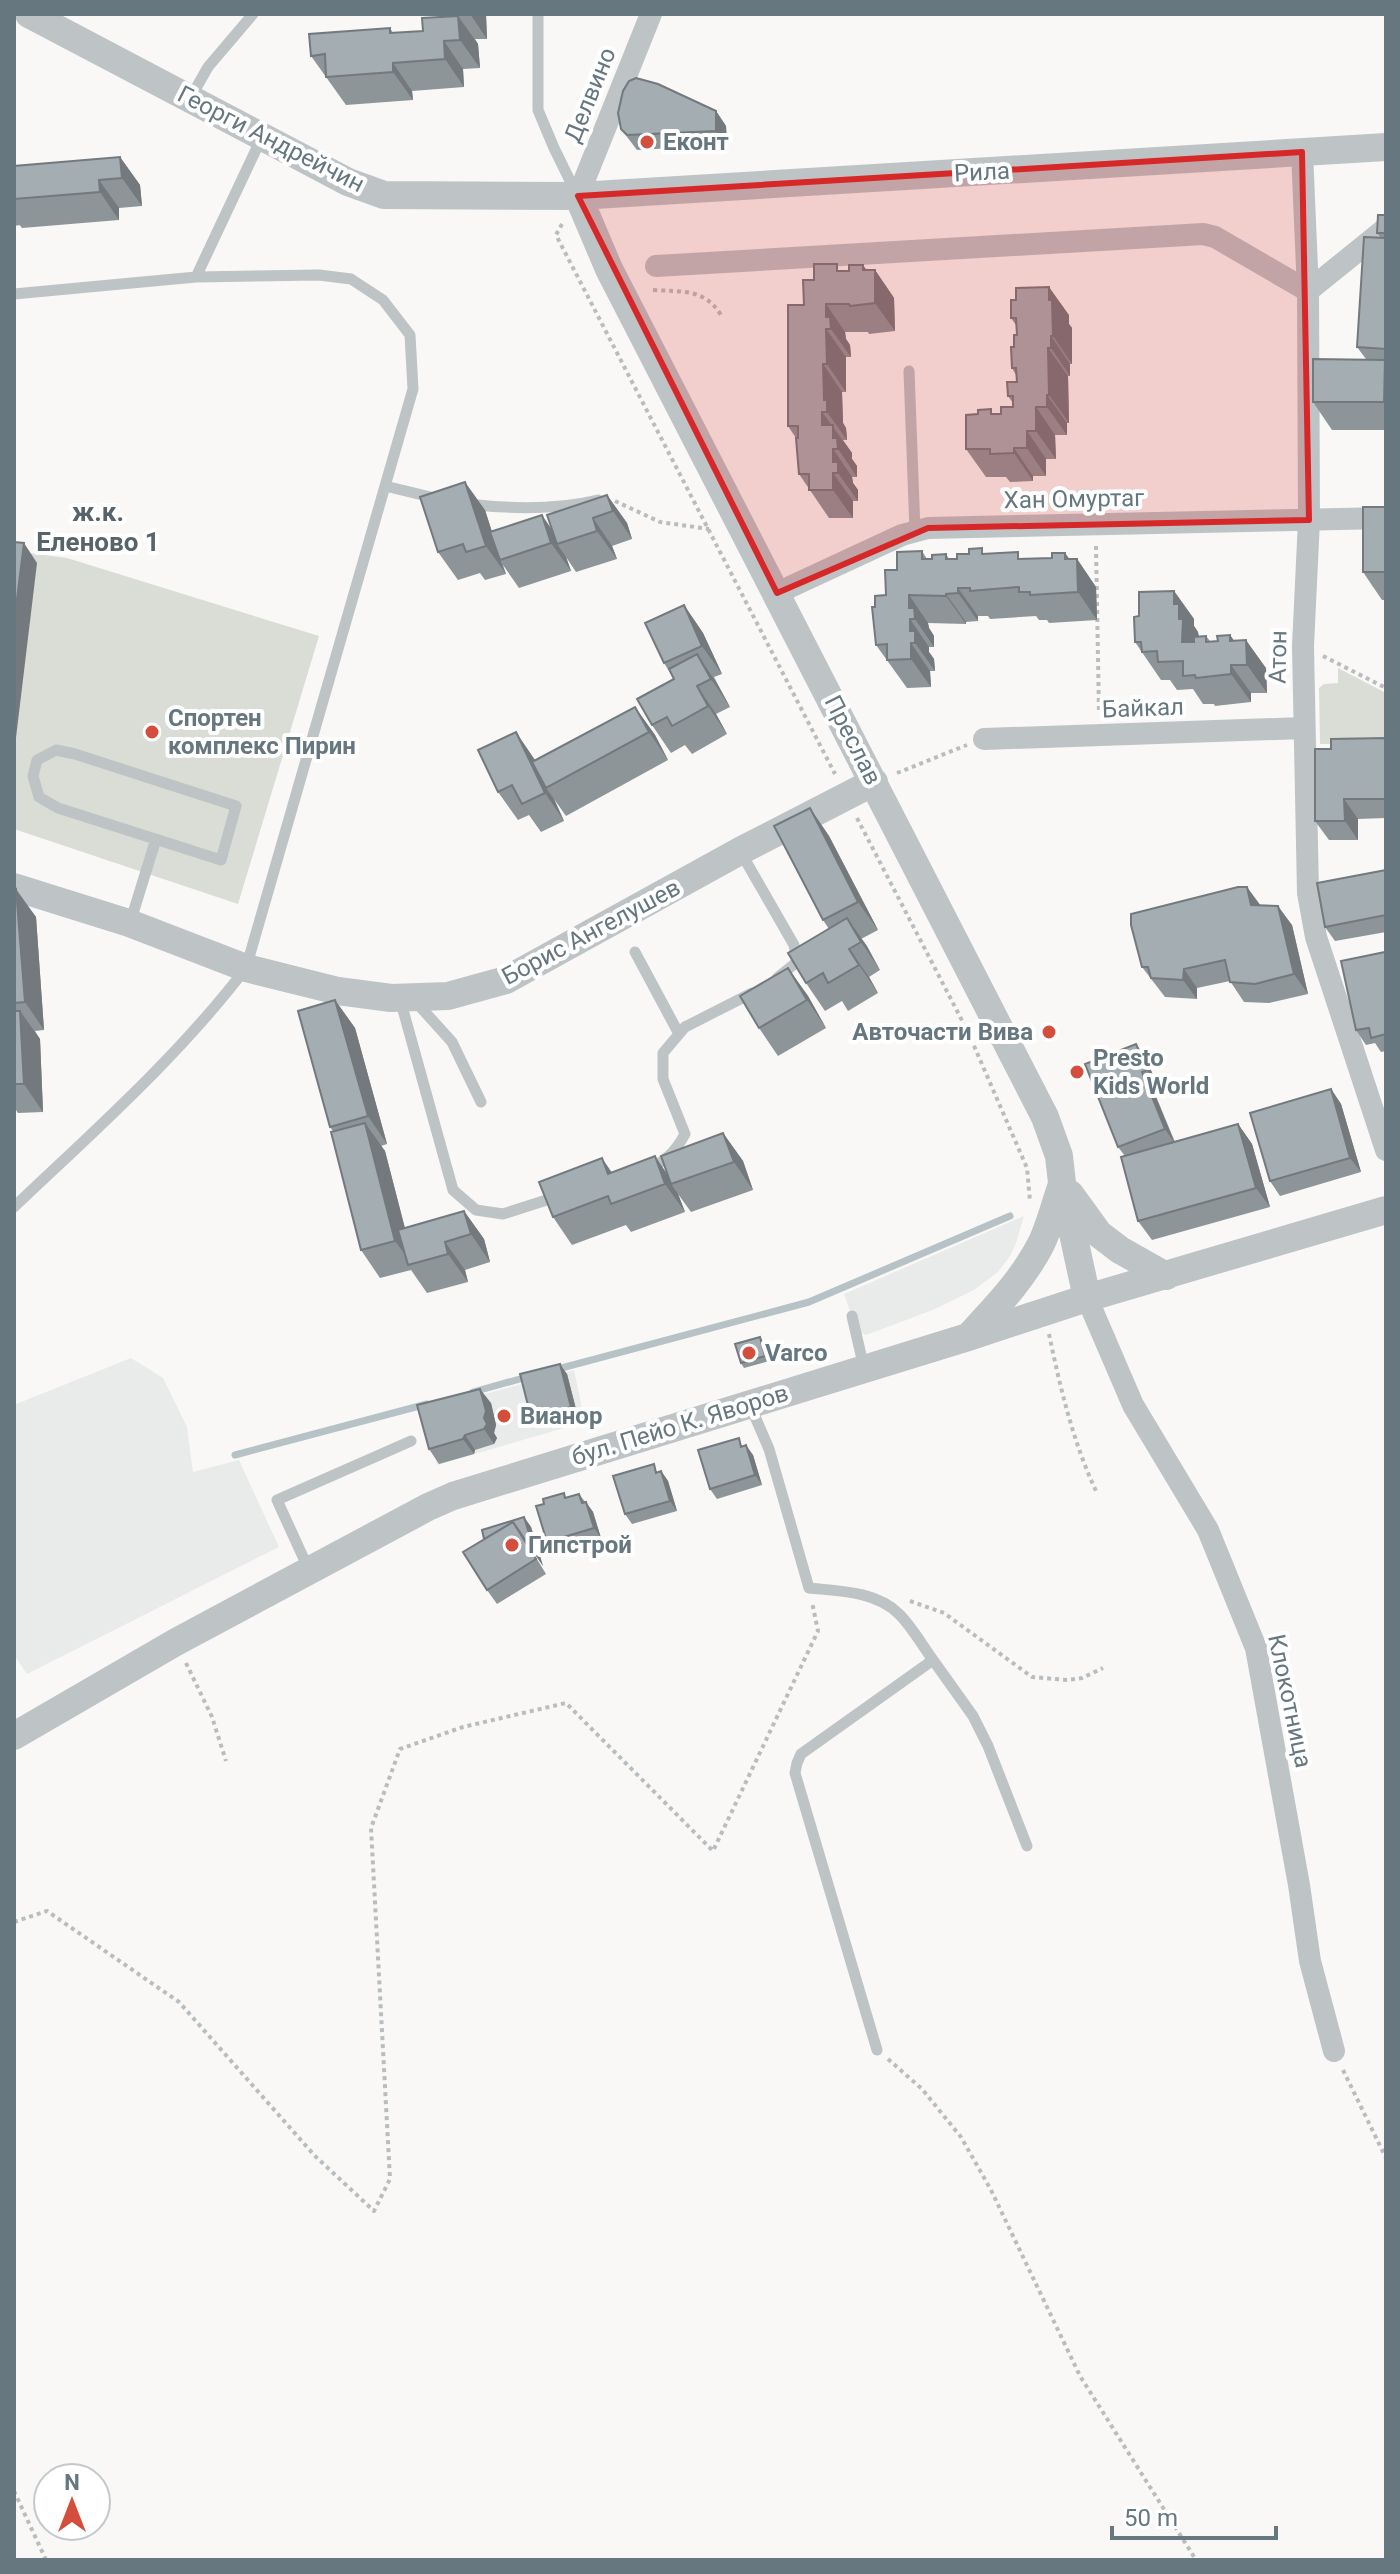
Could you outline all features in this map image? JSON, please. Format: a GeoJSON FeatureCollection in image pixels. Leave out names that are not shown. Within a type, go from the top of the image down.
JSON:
{"type":"FeatureCollection","features":[{"type":"Feature","properties":{"kind":"street","name":"Георги Андрейчин"},"geometry":{"type":"LineString","coordinates":[[29,14],[348,182],[384,195],[578,196]]}},
{"type":"Feature","properties":{"kind":"street","name":"Делвино"},"geometry":{"type":"LineString","coordinates":[[578,196],[651,14]]}},
{"type":"Feature","properties":{"kind":"street","name":"Рила"},"geometry":{"type":"LineString","coordinates":[[578,196],[1386,147]]}},
{"type":"Feature","properties":{"kind":"street","name":"Атон"},"geometry":{"type":"LineString","coordinates":[[1302,152],[1308,291],[1309,520],[1303,728],[1310,916],[1378,1094],[1386,1150]]}},
{"type":"Feature","properties":{"kind":"street","name":"Преслав"},"geometry":{"type":"LineString","coordinates":[[578,196],[609,269],[1045,1117],[1056,1147],[1087,1298]]}},
{"type":"Feature","properties":{"kind":"street"},"geometry":{"type":"LineString","coordinates":[[656,266],[1203,234],[1215,237],[1308,291],[1386,228]]}},
{"type":"Feature","properties":{"kind":"street","name":"Хан Омуртаг"},"geometry":{"type":"LineString","coordinates":[[777,593],[928,528],[1386,518]]}},
{"type":"Feature","properties":{"kind":"street","name":"Байкал"},"geometry":{"type":"LineString","coordinates":[[984,739],[1303,728]]}},
{"type":"Feature","properties":{"kind":"street","name":"Борис Ангелушев"},"geometry":{"type":"LineString","coordinates":[[14,887],[129,923],[246,968],[338,991],[406,997],[448,996],[506,980],[740,851],[874,782]]}},
{"type":"Feature","properties":{"kind":"street"},"geometry":{"type":"LineString","coordinates":[[1062,1183],[1099,1234],[1120,1250],[1166,1276]]}},
{"type":"Feature","properties":{"kind":"street"},"geometry":{"type":"LineString","coordinates":[[968,1337],[1012,1289],[1028,1266],[1043,1241],[1062,1183]]}},
{"type":"Feature","properties":{"kind":"street","name":"бул. Пейо К. Яворов"},"geometry":{"type":"LineString","coordinates":[[14,1736],[176,1642],[453,1496],[1087,1298],[1386,1210]]}},
{"type":"Feature","properties":{"kind":"street","name":"Клокотница"},"geometry":{"type":"LineString","coordinates":[[1087,1298],[1133,1405],[1208,1530],[1256,1648],[1310,1961],[1334,2051]]}},
{"type":"Feature","properties":{"kind":"lane"},"geometry":{"type":"LineString","coordinates":[[191,98],[208,67],[253,14]]}},
{"type":"Feature","properties":{"kind":"lane"},"geometry":{"type":"LineString","coordinates":[[538,14],[538,110],[578,196]]}},
{"type":"Feature","properties":{"kind":"lane"},"geometry":{"type":"LineString","coordinates":[[196,277],[263,136]]}},
{"type":"Feature","properties":{"kind":"lane"},"geometry":{"type":"LineString","coordinates":[[14,294],[196,277],[319,275],[351,279],[383,300],[410,335],[413,389],[246,968],[203,1022],[14,1207]]}},
{"type":"Feature","properties":{"kind":"lane"},"geometry":{"type":"LineString","coordinates":[[909,371],[915,531]]}},
{"type":"Feature","properties":{"kind":"lane"},"geometry":{"type":"LineString","coordinates":[[385,486],[455,503],[516,508],[563,505],[608,497]]}},
{"type":"Feature","properties":{"kind":"lane"},"geometry":{"type":"LineString","coordinates":[[56,750],[75,754],[236,806],[221,860],[156,839],[58,808],[39,797],[33,776],[37,760],[56,750]]}},
{"type":"Feature","properties":{"kind":"lane"},"geometry":{"type":"LineString","coordinates":[[129,923],[156,839]]}},
{"type":"Feature","properties":{"kind":"lane"},"geometry":{"type":"LineString","coordinates":[[643,1170],[657,1166],[677,1149],[685,1134],[663,1079],[663,1053],[685,1027],[765,986],[797,962],[794,945],[740,851]]}},
{"type":"Feature","properties":{"kind":"lane"},"geometry":{"type":"LineString","coordinates":[[635,952],[679,1034]]}},
{"type":"Feature","properties":{"kind":"lane"},"geometry":{"type":"LineString","coordinates":[[406,997],[452,1042],[481,1102]]}},
{"type":"Feature","properties":{"kind":"lane"},"geometry":{"type":"LineString","coordinates":[[406,997],[453,1190],[476,1210],[503,1214],[573,1192]]}},
{"type":"Feature","properties":{"kind":"lane"},"geometry":{"type":"LineString","coordinates":[[852,1316],[865,1369]]}},
{"type":"Feature","properties":{"kind":"lane"},"geometry":{"type":"LineString","coordinates":[[750,1404],[769,1449],[809,1588],[860,1594],[898,1613],[965,1704],[988,1746],[1027,1846]]}},
{"type":"Feature","properties":{"kind":"lane"},"geometry":{"type":"LineString","coordinates":[[309,1571],[277,1500],[411,1441]]}},
{"type":"Feature","properties":{"kind":"lane"},"geometry":{"type":"LineString","coordinates":[[877,2050],[795,1773],[801,1754],[933,1660]]}},
{"type":"Feature","properties":{"kind":"path"},"geometry":{"type":"LineString","coordinates":[[556,235],[968,1032],[1027,1168],[1030,1208]]}},
{"type":"Feature","properties":{"kind":"path"},"geometry":{"type":"LineString","coordinates":[[653,290],[703,295],[721,315]]}},
{"type":"Feature","properties":{"kind":"path"},"geometry":{"type":"LineString","coordinates":[[608,497],[660,522],[747,534]]}},
{"type":"Feature","properties":{"kind":"path"},"geometry":{"type":"LineString","coordinates":[[1096,525],[1099,735]]}},
{"type":"Feature","properties":{"kind":"path"},"geometry":{"type":"LineString","coordinates":[[1303,646],[1386,688]]}},
{"type":"Feature","properties":{"kind":"path"},"geometry":{"type":"LineString","coordinates":[[874,782],[984,739]]}},
{"type":"Feature","properties":{"kind":"path"},"geometry":{"type":"LineString","coordinates":[[1044,1312],[1072,1424],[1096,1491]]}},
{"type":"Feature","properties":{"kind":"path"},"geometry":{"type":"LineString","coordinates":[[14,1922],[47,1911],[179,2002],[315,2156],[374,2211],[390,2179],[371,1828],[400,1749],[463,1727],[566,1703],[713,1851],[818,1631],[809,1588]]}},
{"type":"Feature","properties":{"kind":"path"},"geometry":{"type":"LineString","coordinates":[[900,1599],[944,1613],[1032,1677],[1067,1680],[1082,1678],[1103,1668]]}},
{"type":"Feature","properties":{"kind":"path"},"geometry":{"type":"LineString","coordinates":[[176,1642],[212,1717],[226,1761]]}},
{"type":"Feature","properties":{"kind":"path"},"geometry":{"type":"LineString","coordinates":[[877,2050],[922,2089],[961,2137],[991,2190],[1080,2376],[1196,2560]]}},
{"type":"Feature","properties":{"kind":"path"},"geometry":{"type":"LineString","coordinates":[[1334,2051],[1386,2158]]}},
{"type":"Feature","properties":{"kind":"path"},"geometry":{"type":"LineString","coordinates":[[14,2491],[46,2560]]}},
{"type":"Feature","properties":{"kind":"highlighted area"},"geometry":{"type":"Polygon","coordinates":[[[1302,152],[1309,520],[928,528],[777,593],[578,196],[1045,169],[1302,152]]]}},
{"type":"Feature","properties":{"kind":"shaded area","name":"Спортен комплекс Пирин"},"geometry":{"type":"Polygon","coordinates":[[[14,551],[67,558],[319,636],[238,904],[14,829],[14,551]]]}},
{"type":"Feature","properties":{"kind":"shaded area"},"geometry":{"type":"Polygon","coordinates":[[[1338,668],[1386,693],[1386,743],[1320,744],[1319,688],[1324,684],[1338,683],[1338,668]]]}},
{"type":"Feature","properties":{"kind":"shaded area"},"geometry":{"type":"Polygon","coordinates":[[[1024,1216],[1008,1259],[998,1272],[974,1290],[935,1309],[866,1335],[857,1331],[844,1294],[1024,1216]]]}},
{"type":"Feature","properties":{"kind":"shaded area"},"geometry":{"type":"Polygon","coordinates":[[[131,1358],[163,1378],[187,1427],[193,1472],[239,1460],[279,1547],[27,1674],[14,1655],[14,1405],[131,1358]]]}},
{"type":"Feature","properties":{"kind":"shaded area","name":"Вианор"},"geometry":{"type":"Polygon","coordinates":[[[574,1370],[585,1422],[437,1465],[422,1411],[574,1370]]]}},
{"type":"Feature","properties":{"kind":"building"},"geometry":{"type":"Polygon","coordinates":[[[458,16],[460,40],[444,41],[445,59],[393,63],[393,72],[326,77],[325,54],[311,56],[309,34],[390,28],[390,33],[423,31],[422,18],[458,16]]]}},
{"type":"Feature","properties":{"kind":"building"},"geometry":{"type":"Polygon","coordinates":[[[636,78],[658,84],[716,111],[716,131],[627,135],[621,129],[618,113],[623,91],[629,81],[636,78]]]}},
{"type":"Feature","properties":{"kind":"building"},"geometry":{"type":"Polygon","coordinates":[[[120,157],[122,178],[99,180],[100,192],[14,199],[14,166],[120,157]]]}},
{"type":"Feature","properties":{"kind":"building"},"geometry":{"type":"Polygon","coordinates":[[[1378,215],[1386,215],[1386,233],[1377,233],[1378,215]]]}},
{"type":"Feature","properties":{"kind":"building"},"geometry":{"type":"Polygon","coordinates":[[[1364,237],[1386,238],[1386,349],[1357,347],[1364,237]]]}},
{"type":"Feature","properties":{"kind":"building"},"geometry":{"type":"Polygon","coordinates":[[[814,264],[837,264],[837,271],[849,271],[849,265],[863,265],[863,270],[875,270],[875,303],[850,306],[826,304],[826,317],[830,317],[831,329],[826,329],[827,364],[823,364],[827,412],[822,412],[822,425],[833,425],[833,438],[837,438],[838,449],[833,449],[833,462],[838,462],[838,473],[833,473],[833,490],[809,490],[809,474],[799,474],[798,426],[788,426],[788,305],[804,305],[803,280],[814,280],[814,264]]]}},
{"type":"Feature","properties":{"kind":"building"},"geometry":{"type":"Polygon","coordinates":[[[1049,287],[1053,336],[1051,348],[1048,348],[1049,395],[1047,407],[1036,407],[1036,431],[1027,431],[1027,448],[1014,448],[1014,453],[990,454],[990,449],[966,449],[966,415],[991,409],[991,414],[1001,414],[1001,407],[1013,407],[1013,396],[1008,396],[1007,382],[1017,382],[1016,368],[1012,368],[1011,347],[1014,347],[1014,335],[1017,335],[1016,318],[1011,318],[1011,300],[1016,300],[1016,288],[1049,287]]]}},
{"type":"Feature","properties":{"kind":"building"},"geometry":{"type":"Polygon","coordinates":[[[1313,359],[1385,360],[1384,402],[1313,402],[1313,359]]]}},
{"type":"Feature","properties":{"kind":"building"},"geometry":{"type":"Polygon","coordinates":[[[465,482],[486,546],[466,552],[463,544],[438,552],[420,497],[465,482]]]}},
{"type":"Feature","properties":{"kind":"building"},"geometry":{"type":"Polygon","coordinates":[[[607,495],[613,511],[593,518],[597,531],[557,544],[547,515],[607,495]]]}},
{"type":"Feature","properties":{"kind":"building"},"geometry":{"type":"Polygon","coordinates":[[[1363,507],[1386,507],[1386,572],[1363,572],[1363,507]]]}},
{"type":"Feature","properties":{"kind":"building"},"geometry":{"type":"Polygon","coordinates":[[[542,515],[551,543],[500,560],[490,532],[542,515]]]}},
{"type":"Feature","properties":{"kind":"building"},"geometry":{"type":"Polygon","coordinates":[[[14,542],[24,543],[14,623],[14,542]]]}},
{"type":"Feature","properties":{"kind":"building"},"geometry":{"type":"Polygon","coordinates":[[[982,548],[982,554],[1018,552],[1018,559],[1052,558],[1052,553],[1065,553],[1065,559],[1077,559],[1078,592],[1030,595],[1030,592],[1019,592],[1019,587],[970,591],[970,588],[958,588],[958,593],[946,596],[909,595],[909,608],[914,608],[915,619],[910,619],[910,631],[915,631],[911,659],[887,660],[887,644],[876,645],[872,607],[875,607],[875,596],[886,595],[885,570],[897,570],[897,552],[922,551],[922,559],[946,554],[946,559],[957,559],[957,554],[969,554],[969,549],[982,548]]]}},
{"type":"Feature","properties":{"kind":"building"},"geometry":{"type":"Polygon","coordinates":[[[1174,591],[1174,604],[1179,604],[1179,619],[1183,619],[1182,642],[1194,642],[1194,637],[1206,636],[1206,642],[1218,641],[1217,636],[1230,635],[1230,641],[1246,640],[1247,665],[1231,665],[1231,674],[1196,678],[1195,675],[1183,676],[1183,661],[1158,662],[1157,651],[1142,652],[1141,642],[1135,642],[1134,617],[1139,616],[1139,592],[1174,591]]]}},
{"type":"Feature","properties":{"kind":"building"},"geometry":{"type":"Polygon","coordinates":[[[684,605],[702,646],[664,663],[645,623],[684,605]]]}},
{"type":"Feature","properties":{"kind":"building"},"geometry":{"type":"Polygon","coordinates":[[[697,654],[711,679],[697,686],[708,706],[672,726],[667,717],[652,725],[637,699],[674,679],[669,669],[697,654]]]}},
{"type":"Feature","properties":{"kind":"building"},"geometry":{"type":"Polygon","coordinates":[[[635,707],[649,732],[546,788],[532,762],[635,707]]]}},
{"type":"Feature","properties":{"kind":"building"},"geometry":{"type":"Polygon","coordinates":[[[516,732],[545,793],[522,804],[512,785],[498,792],[478,750],[516,732]]]}},
{"type":"Feature","properties":{"kind":"building"},"geometry":{"type":"Polygon","coordinates":[[[1386,738],[1386,799],[1344,799],[1345,821],[1315,821],[1315,749],[1331,749],[1331,739],[1386,738]]]}},
{"type":"Feature","properties":{"kind":"building"},"geometry":{"type":"Polygon","coordinates":[[[810,808],[858,902],[823,920],[774,826],[810,808]]]}},
{"type":"Feature","properties":{"kind":"building"},"geometry":{"type":"Polygon","coordinates":[[[1386,870],[1386,915],[1325,927],[1317,883],[1386,870]]]}},
{"type":"Feature","properties":{"kind":"building"},"geometry":{"type":"Polygon","coordinates":[[[1247,887],[1251,905],[1278,906],[1294,974],[1255,984],[1230,982],[1225,960],[1184,969],[1183,980],[1151,978],[1148,967],[1142,967],[1131,914],[1247,887]]]}},
{"type":"Feature","properties":{"kind":"building"},"geometry":{"type":"Polygon","coordinates":[[[14,890],[25,1002],[14,1003],[14,890]]]}},
{"type":"Feature","properties":{"kind":"building"},"geometry":{"type":"Polygon","coordinates":[[[847,918],[861,942],[849,949],[859,965],[828,983],[823,973],[806,983],[788,953],[847,918]]]}},
{"type":"Feature","properties":{"kind":"building"},"geometry":{"type":"Polygon","coordinates":[[[1385,952],[1386,1034],[1371,1038],[1369,1028],[1356,1030],[1341,961],[1385,952]]]}},
{"type":"Feature","properties":{"kind":"building"},"geometry":{"type":"Polygon","coordinates":[[[788,968],[807,1000],[759,1028],[740,996],[788,968]]]}},
{"type":"Feature","properties":{"kind":"building"},"geometry":{"type":"Polygon","coordinates":[[[335,1000],[368,1116],[330,1127],[298,1011],[335,1000]]]}},
{"type":"Feature","properties":{"kind":"building"},"geometry":{"type":"Polygon","coordinates":[[[14,1011],[20,1011],[24,1084],[14,1084],[14,1011]]]}},
{"type":"Feature","properties":{"kind":"building"},"geometry":{"type":"Polygon","coordinates":[[[1136,1044],[1147,1070],[1142,1072],[1165,1129],[1118,1147],[1085,1064],[1136,1044]]]}},
{"type":"Feature","properties":{"kind":"building"},"geometry":{"type":"Polygon","coordinates":[[[1331,1089],[1350,1158],[1270,1181],[1250,1113],[1331,1089]]]}},
{"type":"Feature","properties":{"kind":"building"},"geometry":{"type":"Polygon","coordinates":[[[365,1123],[395,1241],[361,1250],[331,1132],[365,1123]]]}},
{"type":"Feature","properties":{"kind":"building"},"geometry":{"type":"Polygon","coordinates":[[[1238,1124],[1256,1188],[1138,1221],[1121,1157],[1238,1124]]]}},
{"type":"Feature","properties":{"kind":"building"},"geometry":{"type":"Polygon","coordinates":[[[723,1133],[734,1162],[671,1184],[661,1156],[723,1133]]]}},
{"type":"Feature","properties":{"kind":"building"},"geometry":{"type":"Polygon","coordinates":[[[655,1156],[665,1184],[611,1204],[608,1196],[553,1217],[539,1182],[602,1158],[608,1174],[655,1156]]]}},
{"type":"Feature","properties":{"kind":"building"},"geometry":{"type":"Polygon","coordinates":[[[464,1211],[471,1234],[445,1242],[448,1254],[408,1265],[398,1230],[464,1211]]]}},
{"type":"Feature","properties":{"kind":"building"},"geometry":{"type":"Polygon","coordinates":[[[760,1337],[765,1356],[741,1363],[735,1344],[760,1337]]]}},
{"type":"Feature","properties":{"kind":"building"},"geometry":{"type":"Polygon","coordinates":[[[560,1364],[571,1407],[531,1417],[520,1374],[560,1364]]]}},
{"type":"Feature","properties":{"kind":"building"},"geometry":{"type":"Polygon","coordinates":[[[480,1389],[486,1411],[484,1418],[487,1424],[484,1429],[429,1449],[417,1405],[480,1389]]]}},
{"type":"Feature","properties":{"kind":"building"},"geometry":{"type":"Polygon","coordinates":[[[739,1438],[741,1447],[746,1445],[755,1475],[710,1489],[698,1450],[739,1438]]]}},
{"type":"Feature","properties":{"kind":"building"},"geometry":{"type":"Polygon","coordinates":[[[654,1464],[656,1473],[661,1471],[670,1501],[625,1514],[613,1476],[654,1464]]]}},
{"type":"Feature","properties":{"kind":"building"},"geometry":{"type":"Polygon","coordinates":[[[564,1493],[565,1498],[579,1494],[582,1503],[586,1502],[594,1528],[547,1542],[536,1506],[544,1504],[543,1499],[564,1493]]]}},
{"type":"Feature","properties":{"kind":"building"},"geometry":{"type":"Polygon","coordinates":[[[524,1517],[536,1556],[513,1522],[484,1539],[482,1530],[524,1517]]]}},
{"type":"Feature","properties":{"kind":"building"},"geometry":{"type":"Polygon","coordinates":[[[513,1522],[536,1559],[487,1590],[463,1552],[513,1522]]]}},
{"type":"Feature","properties":{"kind":"waterway"},"geometry":{"type":"LineString","coordinates":[[554,1370],[809,1302],[1010,1216]]}},
{"type":"Feature","properties":{"kind":"waterway"},"geometry":{"type":"LineString","coordinates":[[473,1392],[527,1377]]}},
{"type":"Feature","properties":{"kind":"waterway"},"geometry":{"type":"LineString","coordinates":[[235,1455],[427,1404]]}},
{"type":"Feature","properties":{"kind":"place","name":"Еконт"},"geometry":{"type":"Point","coordinates":[647,142]}},
{"type":"Feature","properties":{"kind":"place","name":"Спортен комплекс Пирин"},"geometry":{"type":"Point","coordinates":[152,732]}},
{"type":"Feature","properties":{"kind":"place","name":"Авточасти Вива"},"geometry":{"type":"Point","coordinates":[1049,1032]}},
{"type":"Feature","properties":{"kind":"place","name":"Presto Kids World"},"geometry":{"type":"Point","coordinates":[1077,1072]}},
{"type":"Feature","properties":{"kind":"place","name":"Varco"},"geometry":{"type":"Point","coordinates":[749,1353]}},
{"type":"Feature","properties":{"kind":"place","name":"Вианор"},"geometry":{"type":"Point","coordinates":[504,1416]}},
{"type":"Feature","properties":{"kind":"place","name":"Гипстрой"},"geometry":{"type":"Point","coordinates":[512,1545]}},
{"type":"Feature","properties":{"kind":"district","name":"ж.к. Еленово 1"},"geometry":{"type":"Point","coordinates":[98,527]}}]}
